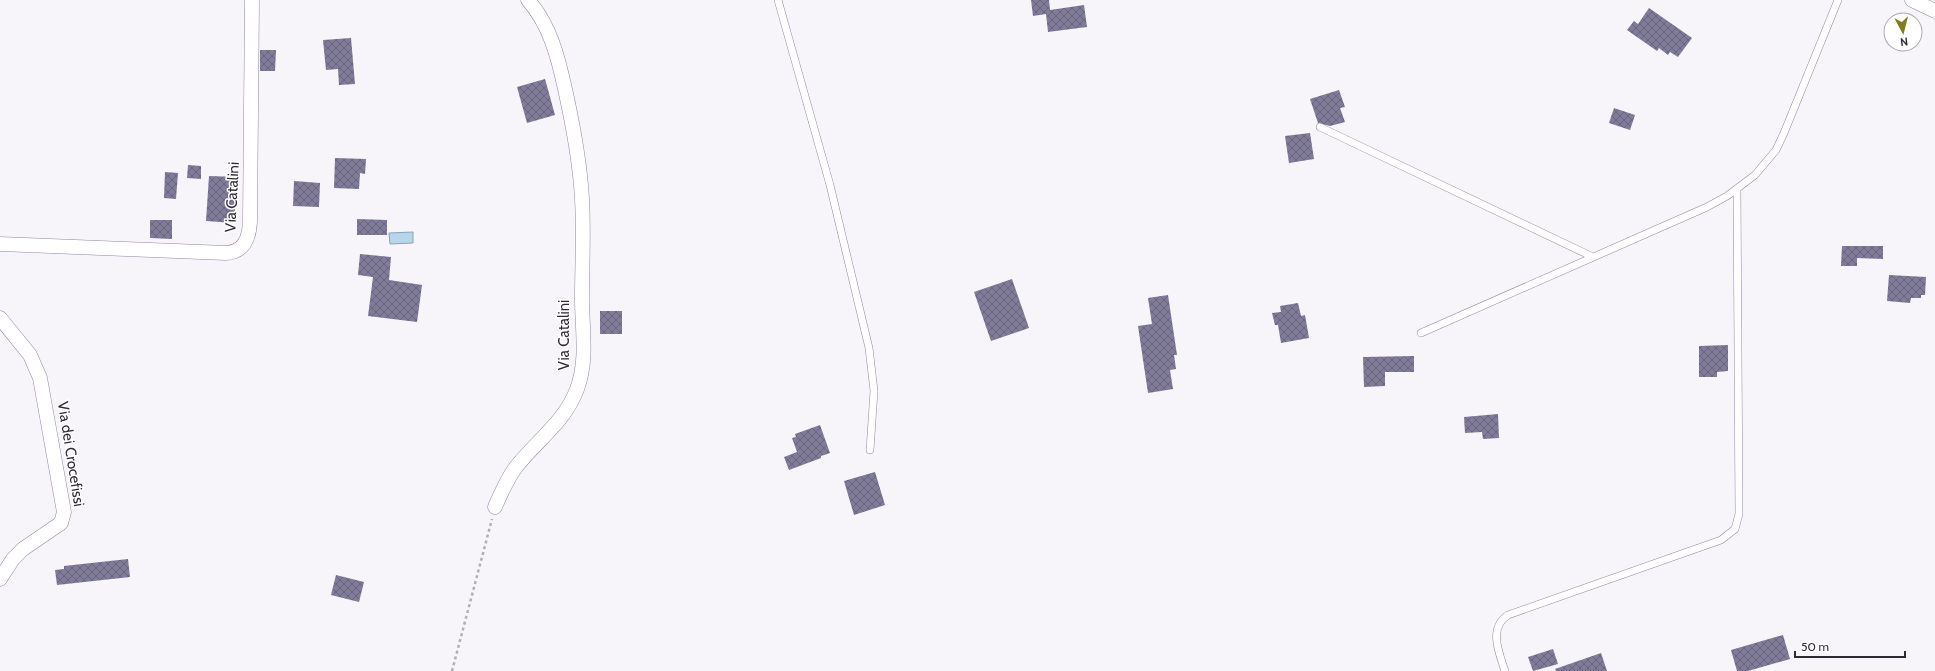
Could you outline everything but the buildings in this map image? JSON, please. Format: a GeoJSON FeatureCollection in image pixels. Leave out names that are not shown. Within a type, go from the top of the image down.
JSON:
{"type":"FeatureCollection","features":[{"type":"Feature","properties":{"kind":"street","name":"Via Catalini"},"geometry":{"type":"LineString","coordinates":[[0,244],[226,253],[238,250],[244,246],[249,234],[250,222],[252,0]]}},
{"type":"Feature","properties":{"kind":"street","name":"Via Catalini"},"geometry":{"type":"LineString","coordinates":[[495,507],[512,473],[552,429],[568,408],[581,379],[584,361],[582,306],[583,209],[576,142],[564,85],[554,48],[546,27],[528,0]]}},
{"type":"Feature","properties":{"kind":"street"},"geometry":{"type":"LineString","coordinates":[[1912,0],[1935,11]]}},
{"type":"Feature","properties":{"kind":"street","name":"Via dei Crocefissi"},"geometry":{"type":"LineString","coordinates":[[0,318],[30,355],[40,378],[64,512],[61,523],[23,549],[13,559],[0,579]]}},
{"type":"Feature","properties":{"kind":"lane"},"geometry":{"type":"LineString","coordinates":[[778,0],[832,192],[869,348],[874,391],[870,450]]}},
{"type":"Feature","properties":{"kind":"lane"},"geometry":{"type":"LineString","coordinates":[[1421,333],[1707,208],[1737,190],[1766,164],[1780,141],[1838,0]]}},
{"type":"Feature","properties":{"kind":"lane"},"geometry":{"type":"LineString","coordinates":[[1320,127],[1593,257]]}},
{"type":"Feature","properties":{"kind":"lane"},"geometry":{"type":"LineString","coordinates":[[1505,671],[1496,639],[1498,627],[1508,615],[1721,540],[1735,529],[1739,514],[1737,190]]}},
{"type":"Feature","properties":{"kind":"path"},"geometry":{"type":"LineString","coordinates":[[452,671],[495,507]]}},
{"type":"Feature","properties":{"kind":"water"},"geometry":{"type":"Polygon","coordinates":[[[413,232],[413,243],[390,244],[389,233],[413,232]]]}}]}
